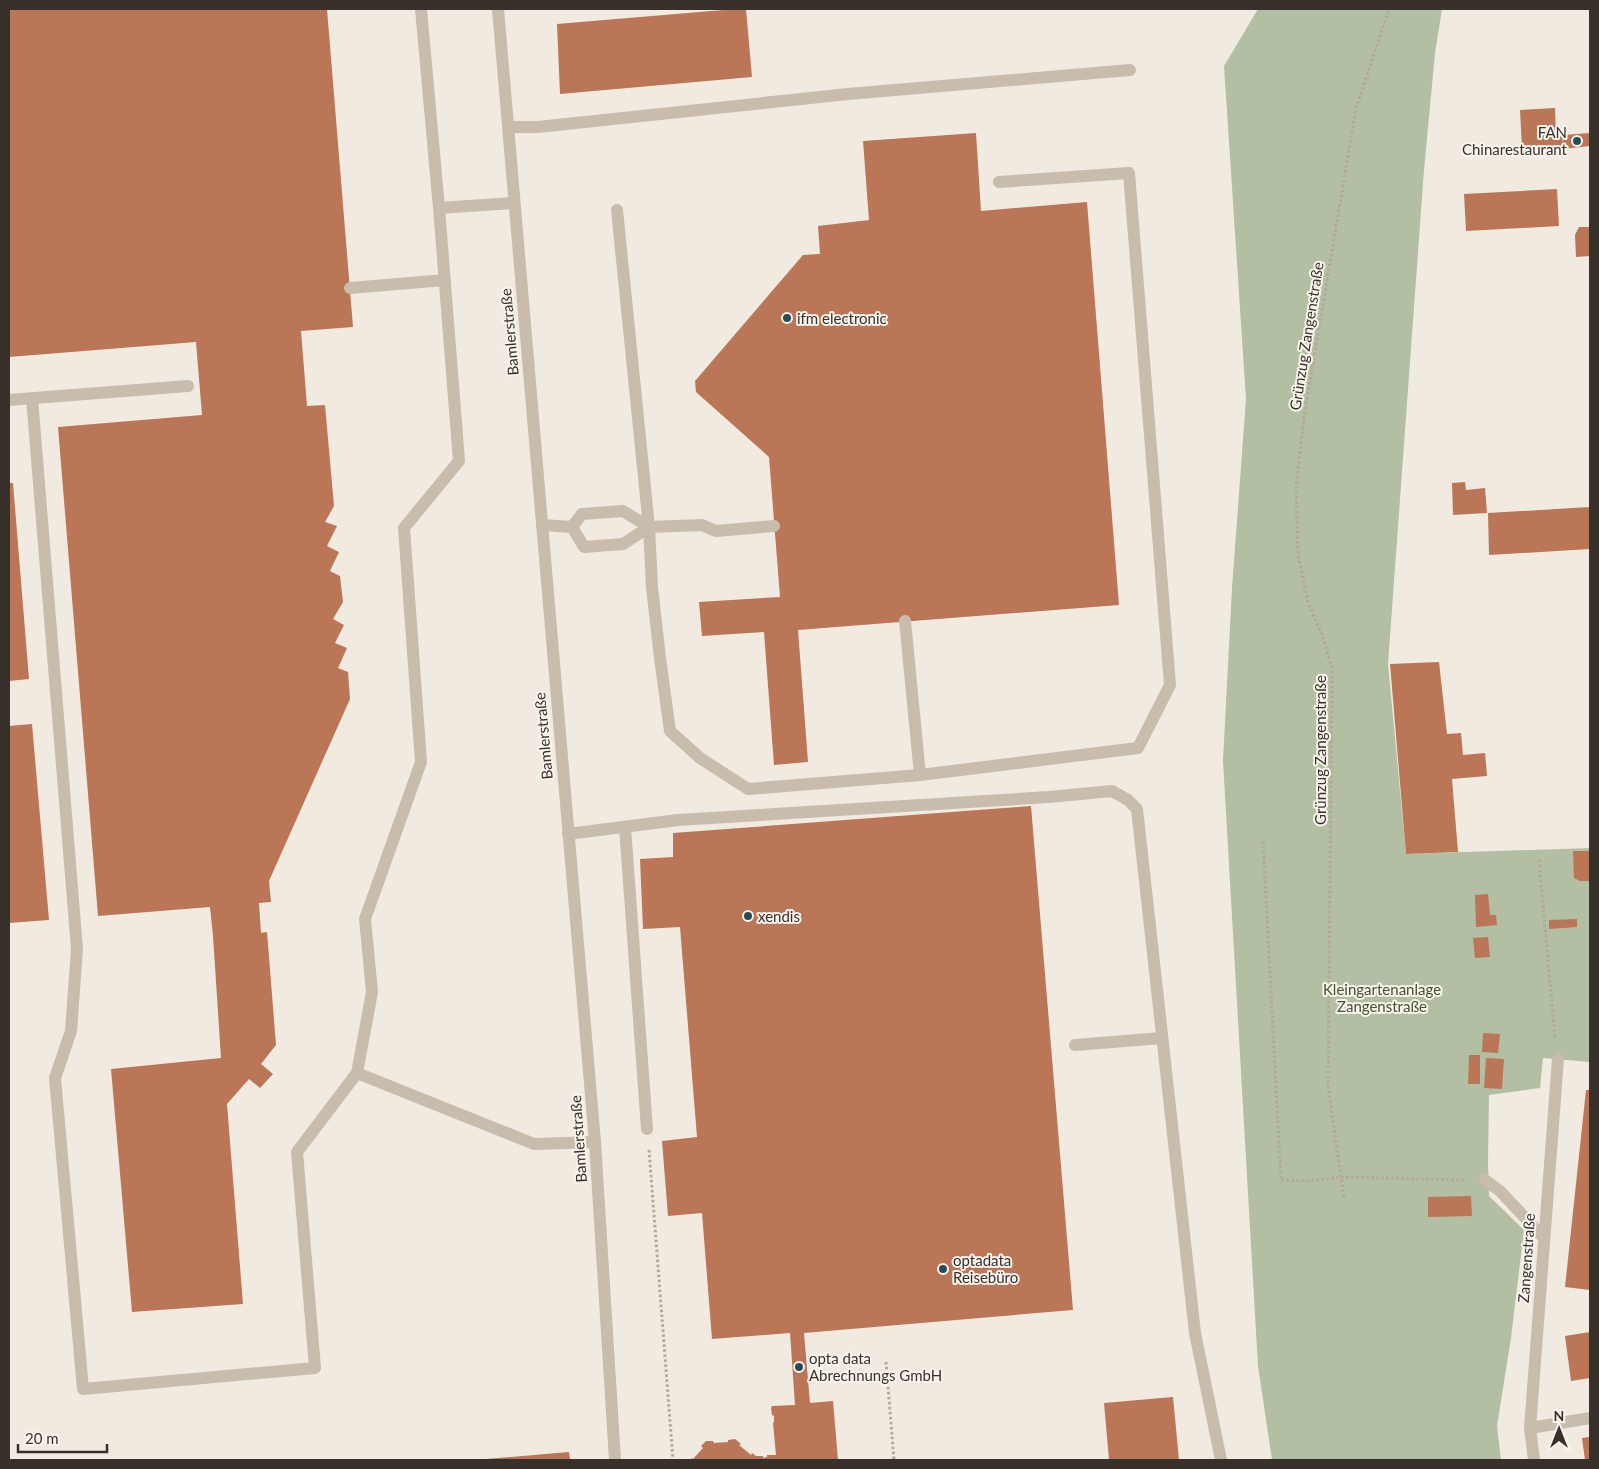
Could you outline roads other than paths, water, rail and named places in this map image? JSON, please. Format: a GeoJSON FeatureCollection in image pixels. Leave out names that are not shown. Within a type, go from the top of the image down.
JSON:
{"type":"FeatureCollection","features":[{"type":"Feature","properties":{"kind":"street"},"geometry":{"type":"LineString","coordinates":[[32,398],[77,949],[71,1031],[55,1078],[83,1389],[315,1368],[297,1152],[357,1073],[372,992],[365,919],[421,762],[404,528],[459,461],[421,9]]}},
{"type":"Feature","properties":{"kind":"street","name":"Bamlerstraße"},"geometry":{"type":"LineString","coordinates":[[498,9],[595,1142],[615,1460]]}},
{"type":"Feature","properties":{"kind":"street"},"geometry":{"type":"LineString","coordinates":[[508,127],[538,127],[848,94],[1130,70]]}},
{"type":"Feature","properties":{"kind":"street"},"geometry":{"type":"LineString","coordinates":[[616,210],[649,528],[653,596],[670,731],[700,758],[748,789],[920,776],[1138,748],[1170,685],[1128,173],[999,182]]}},
{"type":"Feature","properties":{"kind":"street"},"geometry":{"type":"LineString","coordinates":[[439,208],[514,203]]}},
{"type":"Feature","properties":{"kind":"street"},"geometry":{"type":"LineString","coordinates":[[350,288],[445,280]]}},
{"type":"Feature","properties":{"kind":"street"},"geometry":{"type":"LineString","coordinates":[[9,400],[188,386]]}},
{"type":"Feature","properties":{"kind":"street"},"geometry":{"type":"LineString","coordinates":[[572,528],[582,514],[623,511],[649,528]]}},
{"type":"Feature","properties":{"kind":"street"},"geometry":{"type":"LineString","coordinates":[[542,524],[572,528]]}},
{"type":"Feature","properties":{"kind":"street"},"geometry":{"type":"LineString","coordinates":[[572,528],[584,547],[623,544],[649,528],[702,525],[716,531],[774,526]]}},
{"type":"Feature","properties":{"kind":"street"},"geometry":{"type":"LineString","coordinates":[[905,621],[920,776]]}},
{"type":"Feature","properties":{"kind":"street"},"geometry":{"type":"LineString","coordinates":[[568,834],[678,820],[1049,797],[1112,791],[1128,800],[1137,809],[1195,1333],[1221,1460]]}},
{"type":"Feature","properties":{"kind":"street"},"geometry":{"type":"LineString","coordinates":[[624,827],[647,1130]]}},
{"type":"Feature","properties":{"kind":"street"},"geometry":{"type":"LineString","coordinates":[[1075,1045],[1162,1038]]}},
{"type":"Feature","properties":{"kind":"street","name":"Zangenstraße"},"geometry":{"type":"LineString","coordinates":[[1534,1460],[1530,1428],[1558,1059]]}},
{"type":"Feature","properties":{"kind":"street"},"geometry":{"type":"LineString","coordinates":[[357,1073],[534,1144],[595,1142]]}},
{"type":"Feature","properties":{"kind":"street"},"geometry":{"type":"LineString","coordinates":[[1485,1180],[1500,1191],[1543,1237]]}},
{"type":"Feature","properties":{"kind":"street"},"geometry":{"type":"LineString","coordinates":[[1530,1428],[1590,1418]]}},
{"type":"Feature","properties":{"kind":"place","name":"FAN Chinarestaurant"},"geometry":{"type":"Point","coordinates":[1577,141]}},
{"type":"Feature","properties":{"kind":"place","name":"ifm electronic"},"geometry":{"type":"Point","coordinates":[787,318]}},
{"type":"Feature","properties":{"kind":"place","name":"xendis"},"geometry":{"type":"Point","coordinates":[748,916]}},
{"type":"Feature","properties":{"kind":"place","name":"optadata Reisebüro"},"geometry":{"type":"Point","coordinates":[943,1269]}},
{"type":"Feature","properties":{"kind":"place","name":"opta data Abrechnungs GmbH"},"geometry":{"type":"Point","coordinates":[799,1367]}},
{"type":"Feature","properties":{"kind":"park label","name":"Kleingartenanlage Zangenstraße"},"geometry":{"type":"Point","coordinates":[1382,998]}}]}
